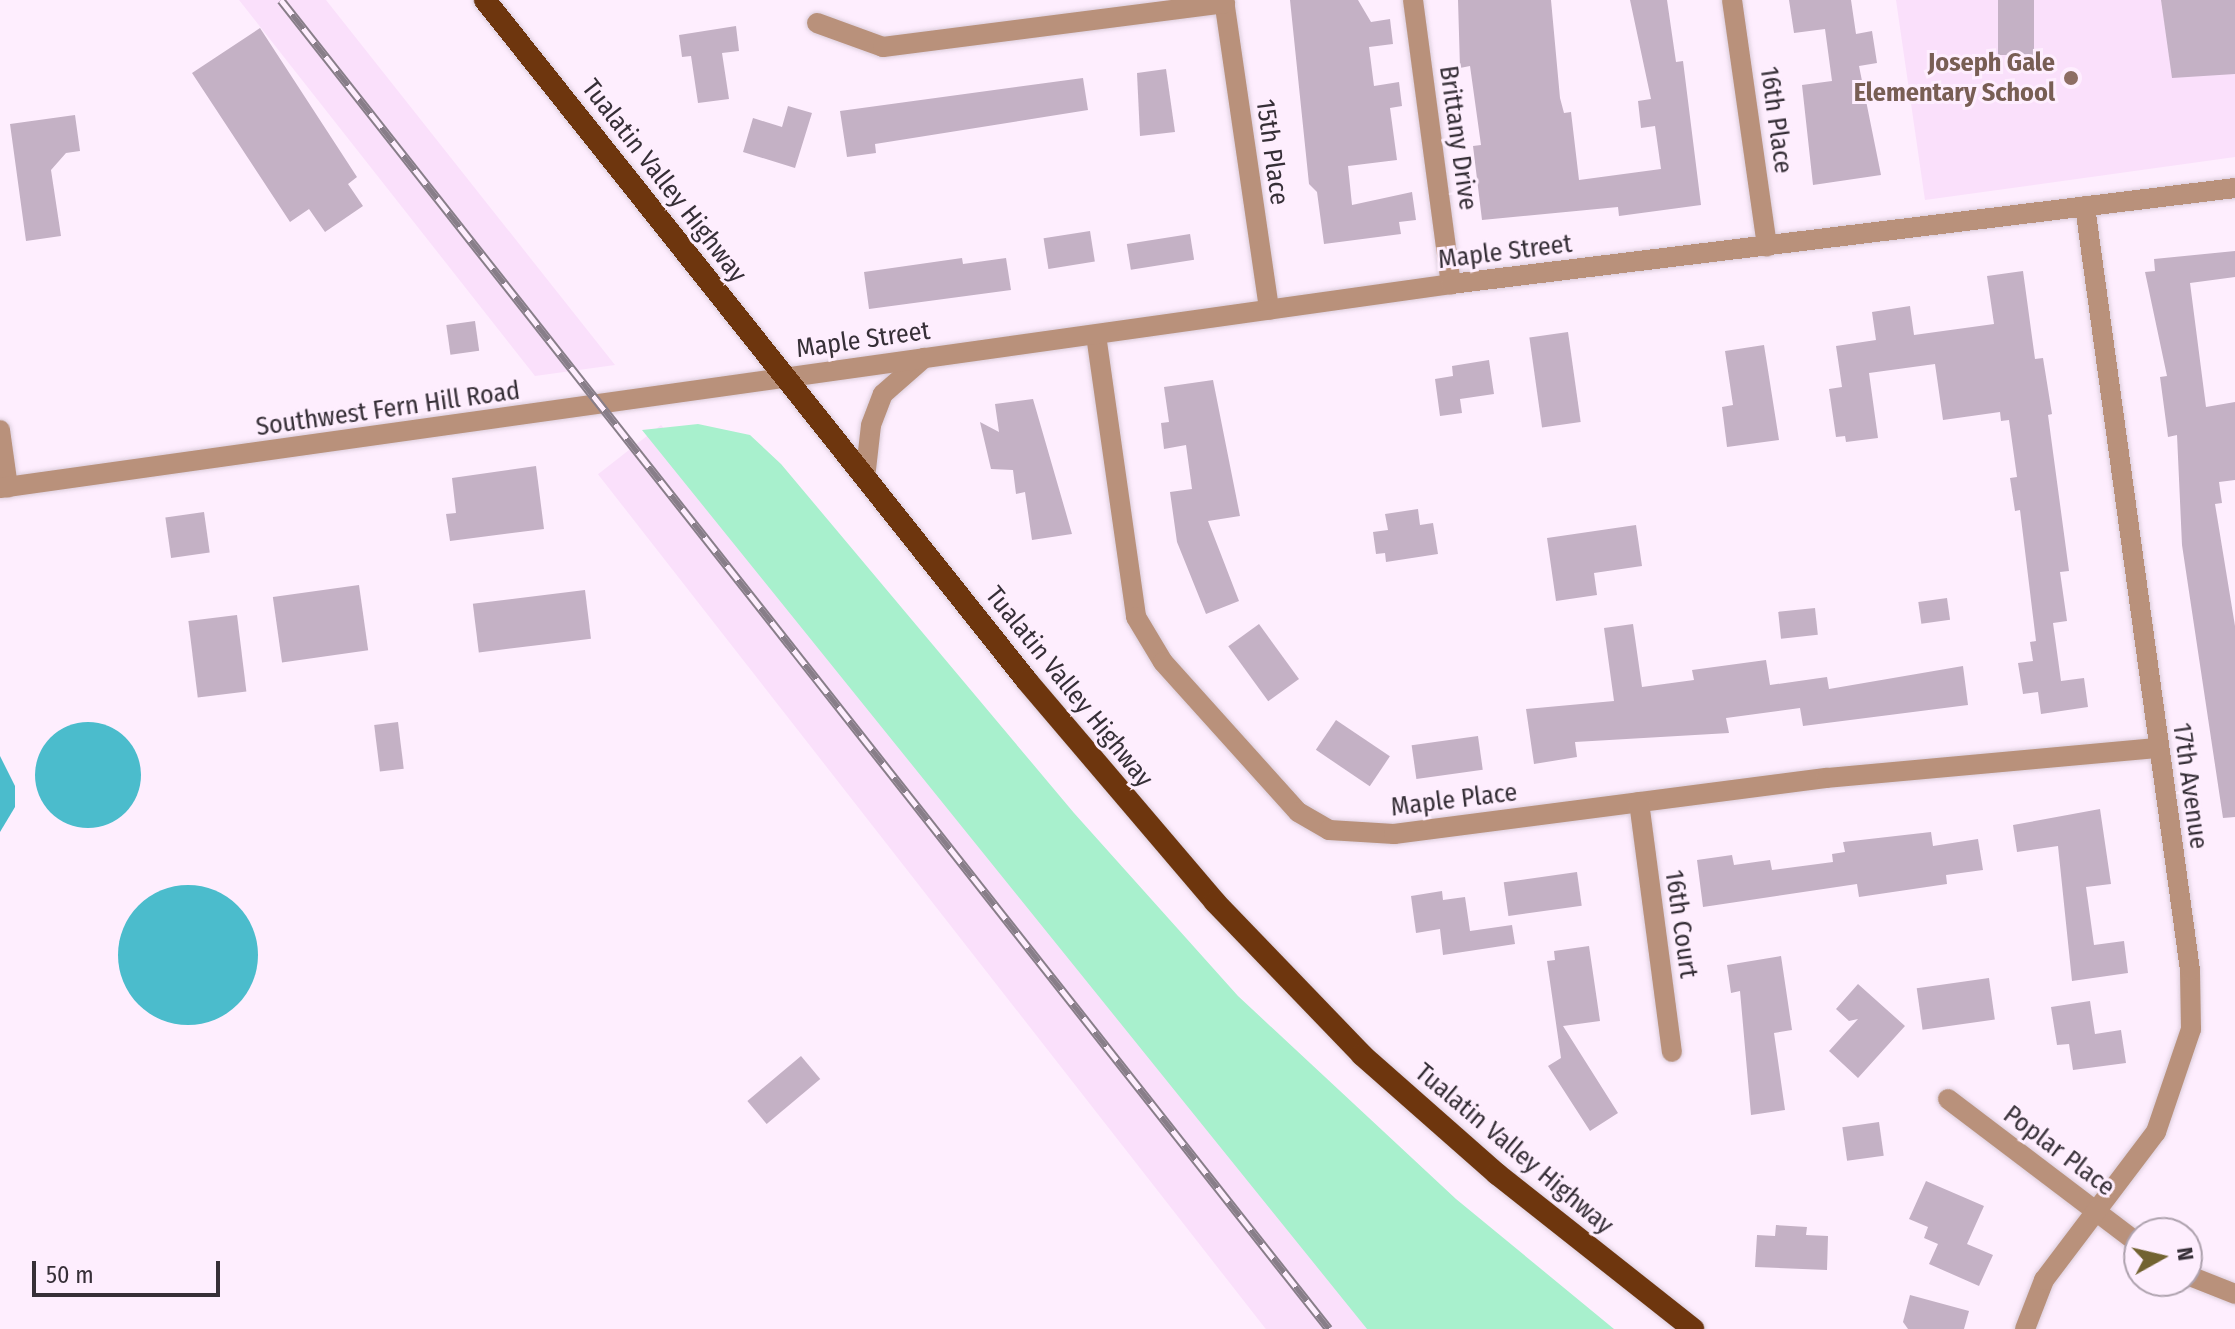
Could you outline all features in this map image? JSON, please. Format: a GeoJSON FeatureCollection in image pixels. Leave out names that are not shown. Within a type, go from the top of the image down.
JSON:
{"type":"FeatureCollection","features":[{"type":"Feature","properties":{"kind":"highway","name":"Tualatin Valley Highway"},"geometry":{"type":"LineString","coordinates":[[485,0],[783,377],[1136,814],[1303,995],[1497,1174],[1693,1329]]}},
{"type":"Feature","properties":{"kind":"street","name":"Brittany Drive"},"geometry":{"type":"LineString","coordinates":[[1413,0],[1451,284]]}},
{"type":"Feature","properties":{"kind":"street","name":"16th Place"},"geometry":{"type":"LineString","coordinates":[[1732,0],[1767,247]]}},
{"type":"Feature","properties":{"kind":"street"},"geometry":{"type":"LineString","coordinates":[[817,23],[883,47],[1224,2]]}},
{"type":"Feature","properties":{"kind":"street","name":"15th Place"},"geometry":{"type":"LineString","coordinates":[[1224,2],[1269,310]]}},
{"type":"Feature","properties":{"kind":"street","name":"Maple Street"},"geometry":{"type":"LineString","coordinates":[[783,377],[1451,284],[2235,188]]}},
{"type":"Feature","properties":{"kind":"street","name":"17th Avenue"},"geometry":{"type":"LineString","coordinates":[[2025,1329],[2044,1280],[2156,1132],[2191,1029],[2190,970],[2085,206]]}},
{"type":"Feature","properties":{"kind":"street","name":"Maple Place"},"geometry":{"type":"LineString","coordinates":[[1096,335],[1136,617],[1163,662],[1298,812],[1329,830],[1369,835],[1827,778],[2158,748]]}},
{"type":"Feature","properties":{"kind":"street"},"geometry":{"type":"LineString","coordinates":[[865,478],[871,425],[883,394],[924,358]]}},
{"type":"Feature","properties":{"kind":"street","name":"Southwest Fern Hill Road"},"geometry":{"type":"LineString","coordinates":[[4,487],[783,377]]}},
{"type":"Feature","properties":{"kind":"street"},"geometry":{"type":"LineString","coordinates":[[0,430],[4,487]]}},
{"type":"Feature","properties":{"kind":"street","name":"16th Court"},"geometry":{"type":"LineString","coordinates":[[1639,802],[1672,1052]]}},
{"type":"Feature","properties":{"kind":"street","name":"Poplar Place"},"geometry":{"type":"LineString","coordinates":[[1948,1099],[2123,1232]]}},
{"type":"Feature","properties":{"kind":"street"},"geometry":{"type":"LineString","coordinates":[[2203,1281],[2235,1294]]}},
{"type":"Feature","properties":{"kind":"shaded area"},"geometry":{"type":"Polygon","coordinates":[[[239,0],[326,0],[615,365],[535,376],[239,0]]]}},
{"type":"Feature","properties":{"kind":"shaded area","name":"Joseph Gale Elementary School"},"geometry":{"type":"Polygon","coordinates":[[[1896,0],[2235,0],[2235,157],[1925,200],[1896,0]]]}},
{"type":"Feature","properties":{"kind":"shaded area"},"geometry":{"type":"Polygon","coordinates":[[[661,425],[1367,1329],[1266,1329],[598,474],[661,425]]]}},
{"type":"Feature","properties":{"kind":"green space"},"geometry":{"type":"Polygon","coordinates":[[[698,424],[750,435],[781,464],[1074,813],[1238,996],[1456,1199],[1614,1329],[1367,1329],[642,430],[698,424]]]}},
{"type":"Feature","properties":{"kind":"water"},"geometry":{"type":"Polygon","coordinates":[[[88,722],[108,726],[126,737],[137,755],[141,775],[137,795],[126,813],[108,824],[88,828],[68,824],[50,813],[39,795],[35,775],[39,755],[50,737],[68,726],[88,722]]]}},
{"type":"Feature","properties":{"kind":"water"},"geometry":{"type":"Polygon","coordinates":[[[0,756],[15,786],[15,807],[0,832],[0,756]]]}},
{"type":"Feature","properties":{"kind":"water"},"geometry":{"type":"Polygon","coordinates":[[[188,885],[215,890],[237,906],[253,928],[258,955],[253,982],[237,1004],[215,1020],[188,1025],[161,1020],[139,1004],[123,982],[118,955],[123,928],[139,906],[161,890],[188,885]]]}},
{"type":"Feature","properties":{"kind":"building"},"geometry":{"type":"Polygon","coordinates":[[[1290,0],[1358,0],[1371,22],[1390,19],[1393,44],[1369,47],[1374,86],[1399,82],[1402,106],[1390,108],[1397,160],[1348,166],[1352,205],[1412,192],[1416,220],[1399,222],[1401,234],[1324,244],[1317,192],[1309,184],[1290,0]]]}},
{"type":"Feature","properties":{"kind":"building"},"geometry":{"type":"Polygon","coordinates":[[[1458,0],[1551,0],[1560,98],[1564,113],[1571,112],[1579,180],[1661,169],[1655,126],[1641,128],[1638,101],[1651,99],[1630,0],[1667,0],[1676,62],[1683,61],[1701,205],[1619,216],[1618,207],[1482,220],[1473,146],[1481,145],[1470,66],[1460,68],[1458,0]]]}},
{"type":"Feature","properties":{"kind":"building"},"geometry":{"type":"Polygon","coordinates":[[[1789,0],[1851,0],[1856,34],[1872,31],[1877,63],[1859,66],[1881,175],[1813,185],[1802,85],[1832,81],[1825,29],[1794,33],[1789,0]]]}},
{"type":"Feature","properties":{"kind":"building"},"geometry":{"type":"Polygon","coordinates":[[[1998,0],[2034,0],[2034,55],[1998,55],[1998,0]]]}},
{"type":"Feature","properties":{"kind":"building"},"geometry":{"type":"Polygon","coordinates":[[[2161,0],[2235,0],[2235,74],[2172,78],[2161,0]]]}},
{"type":"Feature","properties":{"kind":"building"},"geometry":{"type":"Polygon","coordinates":[[[736,26],[739,51],[722,53],[729,99],[698,103],[691,56],[682,57],[679,35],[736,26]]]}},
{"type":"Feature","properties":{"kind":"building"},"geometry":{"type":"Polygon","coordinates":[[[260,28],[357,177],[348,184],[363,206],[325,232],[309,209],[290,222],[192,73],[260,28]]]}},
{"type":"Feature","properties":{"kind":"building"},"geometry":{"type":"Polygon","coordinates":[[[1166,69],[1175,132],[1140,136],[1137,73],[1166,69]]]}},
{"type":"Feature","properties":{"kind":"building"},"geometry":{"type":"Polygon","coordinates":[[[1083,78],[1088,110],[875,144],[876,153],[847,157],[840,111],[1083,78]]]}},
{"type":"Feature","properties":{"kind":"building"},"geometry":{"type":"Polygon","coordinates":[[[788,106],[812,113],[795,168],[743,152],[753,118],[782,127],[788,106]]]}},
{"type":"Feature","properties":{"kind":"building"},"geometry":{"type":"Polygon","coordinates":[[[75,115],[80,151],[66,153],[51,170],[61,236],[26,241],[10,124],[75,115]]]}},
{"type":"Feature","properties":{"kind":"building"},"geometry":{"type":"Polygon","coordinates":[[[1090,231],[1095,262],[1048,269],[1044,238],[1090,231]]]}},
{"type":"Feature","properties":{"kind":"building"},"geometry":{"type":"Polygon","coordinates":[[[1190,234],[1194,260],[1131,270],[1127,244],[1190,234]]]}},
{"type":"Feature","properties":{"kind":"building"},"geometry":{"type":"Polygon","coordinates":[[[2235,251],[2235,277],[2190,283],[2206,407],[2235,402],[2235,480],[2219,482],[2222,503],[2215,504],[2235,626],[2235,817],[2223,818],[2182,545],[2177,435],[2168,437],[2160,377],[2167,376],[2145,272],[2155,271],[2154,259],[2235,251]]]}},
{"type":"Feature","properties":{"kind":"building"},"geometry":{"type":"Polygon","coordinates":[[[962,258],[963,264],[1006,258],[1011,290],[869,309],[864,272],[962,258]]]}},
{"type":"Feature","properties":{"kind":"building"},"geometry":{"type":"Polygon","coordinates":[[[2023,271],[2035,359],[2043,358],[2052,414],[2048,415],[2069,571],[2060,572],[2067,621],[2053,623],[2061,681],[2084,678],[2088,707],[2041,714],[2038,692],[2023,694],[2018,663],[2033,661],[2030,642],[2036,641],[2020,510],[2015,511],[2010,478],[2017,477],[2009,420],[2001,421],[2000,412],[1943,420],[1935,364],[1869,373],[1878,438],[1846,442],[1845,436],[1836,437],[1829,389],[1842,387],[1836,346],[1876,340],[1872,312],[1910,306],[1914,335],[1994,324],[1987,276],[2023,271]]]}},
{"type":"Feature","properties":{"kind":"building"},"geometry":{"type":"Polygon","coordinates":[[[475,321],[479,351],[450,355],[446,325],[475,321]]]}},
{"type":"Feature","properties":{"kind":"building"},"geometry":{"type":"Polygon","coordinates":[[[1568,332],[1581,422],[1542,428],[1529,337],[1568,332]]]}},
{"type":"Feature","properties":{"kind":"building"},"geometry":{"type":"Polygon","coordinates":[[[1764,345],[1779,440],[1727,447],[1722,407],[1733,405],[1725,351],[1764,345]]]}},
{"type":"Feature","properties":{"kind":"building"},"geometry":{"type":"Polygon","coordinates":[[[1489,360],[1494,394],[1460,399],[1462,413],[1440,416],[1435,379],[1453,376],[1452,366],[1489,360]]]}},
{"type":"Feature","properties":{"kind":"building"},"geometry":{"type":"Polygon","coordinates":[[[1213,380],[1240,516],[1208,521],[1239,601],[1206,614],[1177,542],[1170,492],[1192,489],[1186,445],[1164,449],[1161,423],[1169,422],[1164,387],[1213,380]]]}},
{"type":"Feature","properties":{"kind":"building"},"geometry":{"type":"Polygon","coordinates":[[[1033,399],[1072,534],[1032,540],[1025,492],[1016,494],[1013,470],[991,469],[980,422],[999,432],[995,404],[1033,399]]]}},
{"type":"Feature","properties":{"kind":"building"},"geometry":{"type":"Polygon","coordinates":[[[536,466],[544,529],[450,541],[446,514],[456,513],[452,478],[536,466]]]}},
{"type":"Feature","properties":{"kind":"building"},"geometry":{"type":"Polygon","coordinates":[[[1418,509],[1420,525],[1433,523],[1438,554],[1386,562],[1385,553],[1376,554],[1373,532],[1388,530],[1385,514],[1418,509]]]}},
{"type":"Feature","properties":{"kind":"building"},"geometry":{"type":"Polygon","coordinates":[[[204,512],[210,553],[171,558],[165,517],[204,512]]]}},
{"type":"Feature","properties":{"kind":"building"},"geometry":{"type":"Polygon","coordinates":[[[1636,525],[1642,566],[1594,573],[1597,595],[1556,601],[1547,538],[1636,525]]]}},
{"type":"Feature","properties":{"kind":"building"},"geometry":{"type":"Polygon","coordinates":[[[359,585],[368,650],[282,662],[273,597],[359,585]]]}},
{"type":"Feature","properties":{"kind":"building"},"geometry":{"type":"Polygon","coordinates":[[[585,590],[591,639],[479,652],[473,604],[585,590]]]}},
{"type":"Feature","properties":{"kind":"building"},"geometry":{"type":"Polygon","coordinates":[[[1947,598],[1950,620],[1921,624],[1918,602],[1947,598]]]}},
{"type":"Feature","properties":{"kind":"building"},"geometry":{"type":"Polygon","coordinates":[[[1815,608],[1818,635],[1781,639],[1778,612],[1815,608]]]}},
{"type":"Feature","properties":{"kind":"building"},"geometry":{"type":"Polygon","coordinates":[[[237,615],[246,691],[198,697],[188,621],[237,615]]]}},
{"type":"Feature","properties":{"kind":"building"},"geometry":{"type":"Polygon","coordinates":[[[1259,624],[1299,679],[1268,701],[1228,646],[1259,624]]]}},
{"type":"Feature","properties":{"kind":"building"},"geometry":{"type":"Polygon","coordinates":[[[1633,624],[1642,687],[1694,680],[1692,670],[1766,660],[1770,685],[1827,677],[1829,689],[1963,666],[1968,705],[1803,726],[1800,708],[1726,718],[1729,733],[1575,742],[1577,757],[1534,764],[1526,709],[1614,701],[1604,628],[1633,624]]]}},
{"type":"Feature","properties":{"kind":"building"},"geometry":{"type":"Polygon","coordinates":[[[1336,720],[1390,756],[1370,786],[1316,750],[1336,720]]]}},
{"type":"Feature","properties":{"kind":"building"},"geometry":{"type":"Polygon","coordinates":[[[398,722],[404,769],[380,772],[374,725],[398,722]]]}},
{"type":"Feature","properties":{"kind":"building"},"geometry":{"type":"Polygon","coordinates":[[[1478,736],[1483,770],[1416,779],[1412,745],[1478,736]]]}},
{"type":"Feature","properties":{"kind":"building"},"geometry":{"type":"Polygon","coordinates":[[[2100,809],[2111,884],[2086,887],[2094,945],[2124,941],[2128,973],[2072,981],[2058,846],[2017,852],[2013,825],[2100,809]]]}},
{"type":"Feature","properties":{"kind":"building"},"geometry":{"type":"Polygon","coordinates":[[[1931,832],[1933,846],[1978,839],[1983,870],[1946,875],[1947,884],[1859,897],[1857,884],[1703,907],[1697,860],[1732,855],[1734,865],[1770,860],[1772,870],[1833,862],[1832,854],[1845,852],[1843,842],[1931,832]]]}},
{"type":"Feature","properties":{"kind":"building"},"geometry":{"type":"Polygon","coordinates":[[[1577,872],[1582,906],[1508,916],[1504,882],[1577,872]]]}},
{"type":"Feature","properties":{"kind":"building"},"geometry":{"type":"Polygon","coordinates":[[[1442,891],[1443,900],[1465,897],[1470,931],[1512,925],[1515,944],[1443,955],[1440,929],[1416,933],[1411,896],[1442,891]]]}},
{"type":"Feature","properties":{"kind":"building"},"geometry":{"type":"Polygon","coordinates":[[[1589,946],[1600,1021],[1563,1026],[1618,1113],[1590,1131],[1548,1066],[1561,1058],[1547,961],[1555,960],[1554,951],[1589,946]]]}},
{"type":"Feature","properties":{"kind":"building"},"geometry":{"type":"Polygon","coordinates":[[[1781,956],[1792,1030],[1774,1033],[1785,1110],[1751,1115],[1740,991],[1731,993],[1727,965],[1781,956]]]}},
{"type":"Feature","properties":{"kind":"building"},"geometry":{"type":"Polygon","coordinates":[[[1989,978],[1995,1020],[1923,1030],[1917,988],[1989,978]]]}},
{"type":"Feature","properties":{"kind":"building"},"geometry":{"type":"Polygon","coordinates":[[[1858,984],[1905,1026],[1858,1078],[1829,1051],[1858,1019],[1849,1021],[1836,1009],[1858,984]]]}},
{"type":"Feature","properties":{"kind":"building"},"geometry":{"type":"Polygon","coordinates":[[[2090,1001],[2095,1034],[2121,1030],[2126,1063],[2073,1070],[2069,1044],[2057,1045],[2051,1007],[2090,1001]]]}},
{"type":"Feature","properties":{"kind":"building"},"geometry":{"type":"Polygon","coordinates":[[[801,1056],[820,1079],[767,1124],[747,1101],[801,1056]]]}},
{"type":"Feature","properties":{"kind":"building"},"geometry":{"type":"Polygon","coordinates":[[[1879,1122],[1884,1156],[1847,1161],[1842,1127],[1879,1122]]]}},
{"type":"Feature","properties":{"kind":"building"},"geometry":{"type":"Polygon","coordinates":[[[1926,1181],[1984,1206],[1967,1244],[1993,1255],[1979,1286],[1929,1264],[1938,1244],[1924,1238],[1928,1227],[1909,1219],[1926,1181]]]}},
{"type":"Feature","properties":{"kind":"building"},"geometry":{"type":"Polygon","coordinates":[[[1776,1225],[1807,1227],[1806,1235],[1828,1236],[1827,1270],[1755,1267],[1757,1235],[1775,1236],[1776,1225]]]}},
{"type":"Feature","properties":{"kind":"building"},"geometry":{"type":"Polygon","coordinates":[[[1910,1295],[1969,1311],[1964,1329],[1908,1329],[1903,1322],[1910,1295]]]}},
{"type":"Feature","properties":{"kind":"railway"},"geometry":{"type":"LineString","coordinates":[[281,0],[1329,1329]]}},
{"type":"Feature","properties":{"kind":"place","name":"Joseph Gale Elementary School"},"geometry":{"type":"Point","coordinates":[2071,78]}}]}
